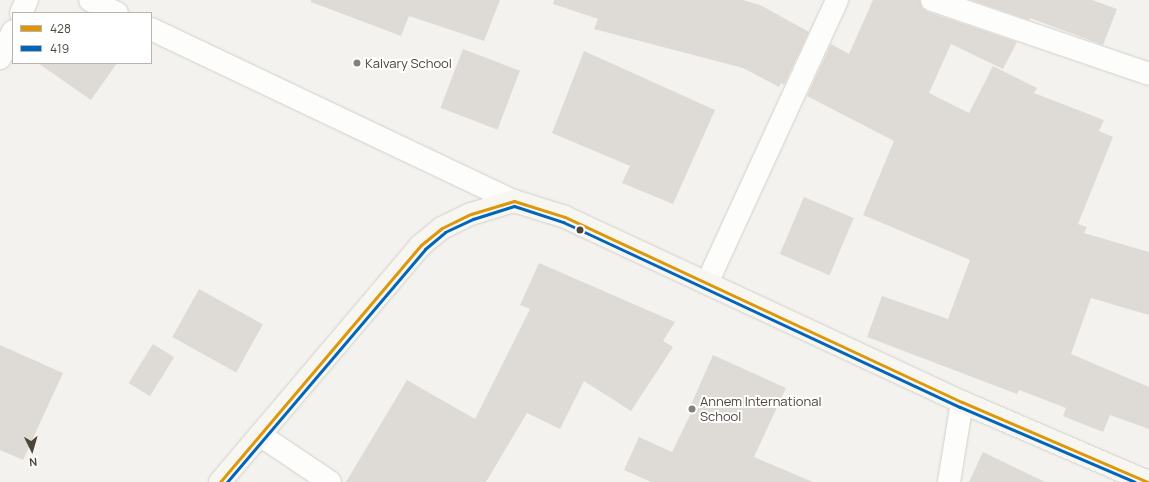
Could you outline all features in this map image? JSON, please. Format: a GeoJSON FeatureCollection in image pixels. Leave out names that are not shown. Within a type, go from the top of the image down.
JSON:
{"type":"FeatureCollection","features":[{"type":"Feature","properties":{"kind":"main road"},"geometry":{"type":"LineString","coordinates":[[220,482],[421,245],[442,228],[471,214],[514,201],[565,218],[962,402],[1142,481]]}},
{"type":"Feature","properties":{"kind":"street"},"geometry":{"type":"LineString","coordinates":[[22,12],[28,0]]}},
{"type":"Feature","properties":{"kind":"street"},"geometry":{"type":"LineString","coordinates":[[90,0],[115,12]]}},
{"type":"Feature","properties":{"kind":"street"},"geometry":{"type":"LineString","coordinates":[[707,283],[837,0]]}},
{"type":"Feature","properties":{"kind":"street"},"geometry":{"type":"LineString","coordinates":[[932,0],[1149,74]]}},
{"type":"Feature","properties":{"kind":"street"},"geometry":{"type":"LineString","coordinates":[[152,29],[514,201]]}},
{"type":"Feature","properties":{"kind":"street"},"geometry":{"type":"LineString","coordinates":[[0,58],[12,33]]}},
{"type":"Feature","properties":{"kind":"street"},"geometry":{"type":"LineString","coordinates":[[949,482],[962,402]]}},
{"type":"Feature","properties":{"kind":"street"},"geometry":{"type":"LineString","coordinates":[[260,434],[330,482]]}},
{"type":"Feature","properties":{"kind":"building"},"geometry":{"type":"Polygon","coordinates":[[[311,0],[500,0],[484,41],[409,16],[401,36],[311,2],[311,0]]]}},
{"type":"Feature","properties":{"kind":"building"},"geometry":{"type":"Polygon","coordinates":[[[554,0],[743,0],[760,5],[809,32],[784,85],[781,83],[779,87],[743,68],[594,29],[598,19],[553,4],[554,0]]]}},
{"type":"Feature","properties":{"kind":"building"},"geometry":{"type":"Polygon","coordinates":[[[873,0],[920,0],[922,8],[928,12],[1017,42],[1003,69],[951,44],[929,93],[969,113],[993,66],[1037,88],[1034,93],[1104,120],[1099,131],[1113,137],[1078,224],[1087,227],[1084,233],[1149,252],[1149,315],[1091,298],[1071,354],[1149,387],[1149,429],[1110,415],[1103,432],[1063,416],[1066,408],[1019,390],[1017,394],[867,337],[882,296],[948,319],[970,260],[863,215],[894,141],[807,96],[831,44],[849,54],[873,0]]]}},
{"type":"Feature","properties":{"kind":"building"},"geometry":{"type":"Polygon","coordinates":[[[971,0],[1092,0],[1117,9],[1103,45],[1030,18],[1029,20],[971,0]]]}},
{"type":"Feature","properties":{"kind":"building"},"geometry":{"type":"Polygon","coordinates":[[[463,49],[520,71],[497,130],[440,108],[463,49]]]}},
{"type":"Feature","properties":{"kind":"building"},"geometry":{"type":"Polygon","coordinates":[[[584,51],[715,110],[673,204],[622,183],[630,166],[552,133],[584,51]]]}},
{"type":"Feature","properties":{"kind":"building"},"geometry":{"type":"Polygon","coordinates":[[[39,64],[116,64],[91,100],[39,64]]]}},
{"type":"Feature","properties":{"kind":"building"},"geometry":{"type":"Polygon","coordinates":[[[804,197],[854,218],[829,275],[780,254],[804,197]]]}},
{"type":"Feature","properties":{"kind":"building"},"geometry":{"type":"Polygon","coordinates":[[[539,263],[675,322],[663,341],[673,347],[631,411],[584,381],[560,429],[527,413],[486,482],[346,482],[407,380],[475,419],[530,309],[520,305],[539,263]]]}},
{"type":"Feature","properties":{"kind":"building"},"geometry":{"type":"Polygon","coordinates":[[[199,289],[263,324],[236,372],[172,337],[199,289]]]}},
{"type":"Feature","properties":{"kind":"building"},"geometry":{"type":"Polygon","coordinates":[[[153,344],[174,357],[150,396],[129,383],[153,344]]]}},
{"type":"Feature","properties":{"kind":"building"},"geometry":{"type":"Polygon","coordinates":[[[0,345],[63,373],[23,460],[0,450],[0,345]]]}},
{"type":"Feature","properties":{"kind":"building"},"geometry":{"type":"Polygon","coordinates":[[[713,355],[786,388],[754,457],[813,482],[651,482],[624,470],[639,437],[672,452],[693,409],[690,407],[713,355]]]}},
{"type":"Feature","properties":{"kind":"building"},"geometry":{"type":"Polygon","coordinates":[[[983,452],[1045,482],[969,482],[983,452]]]}},
{"type":"Feature","properties":{"kind":"transit line","name":"428"},"geometry":{"type":"LineString","coordinates":[[220,482],[421,245],[442,228],[471,214],[514,201],[565,217],[962,402],[1148,482]]}},
{"type":"Feature","properties":{"kind":"transit line","name":"419"},"geometry":{"type":"LineString","coordinates":[[227,482],[425,249],[445,232],[473,219],[514,206],[563,222],[960,407],[1135,482]]}},
{"type":"Feature","properties":{"kind":"place","name":"Kalvary School"},"geometry":{"type":"Point","coordinates":[357,63]}},
{"type":"Feature","properties":{"kind":"place","name":"Annem International School"},"geometry":{"type":"Point","coordinates":[692,409]}}]}
